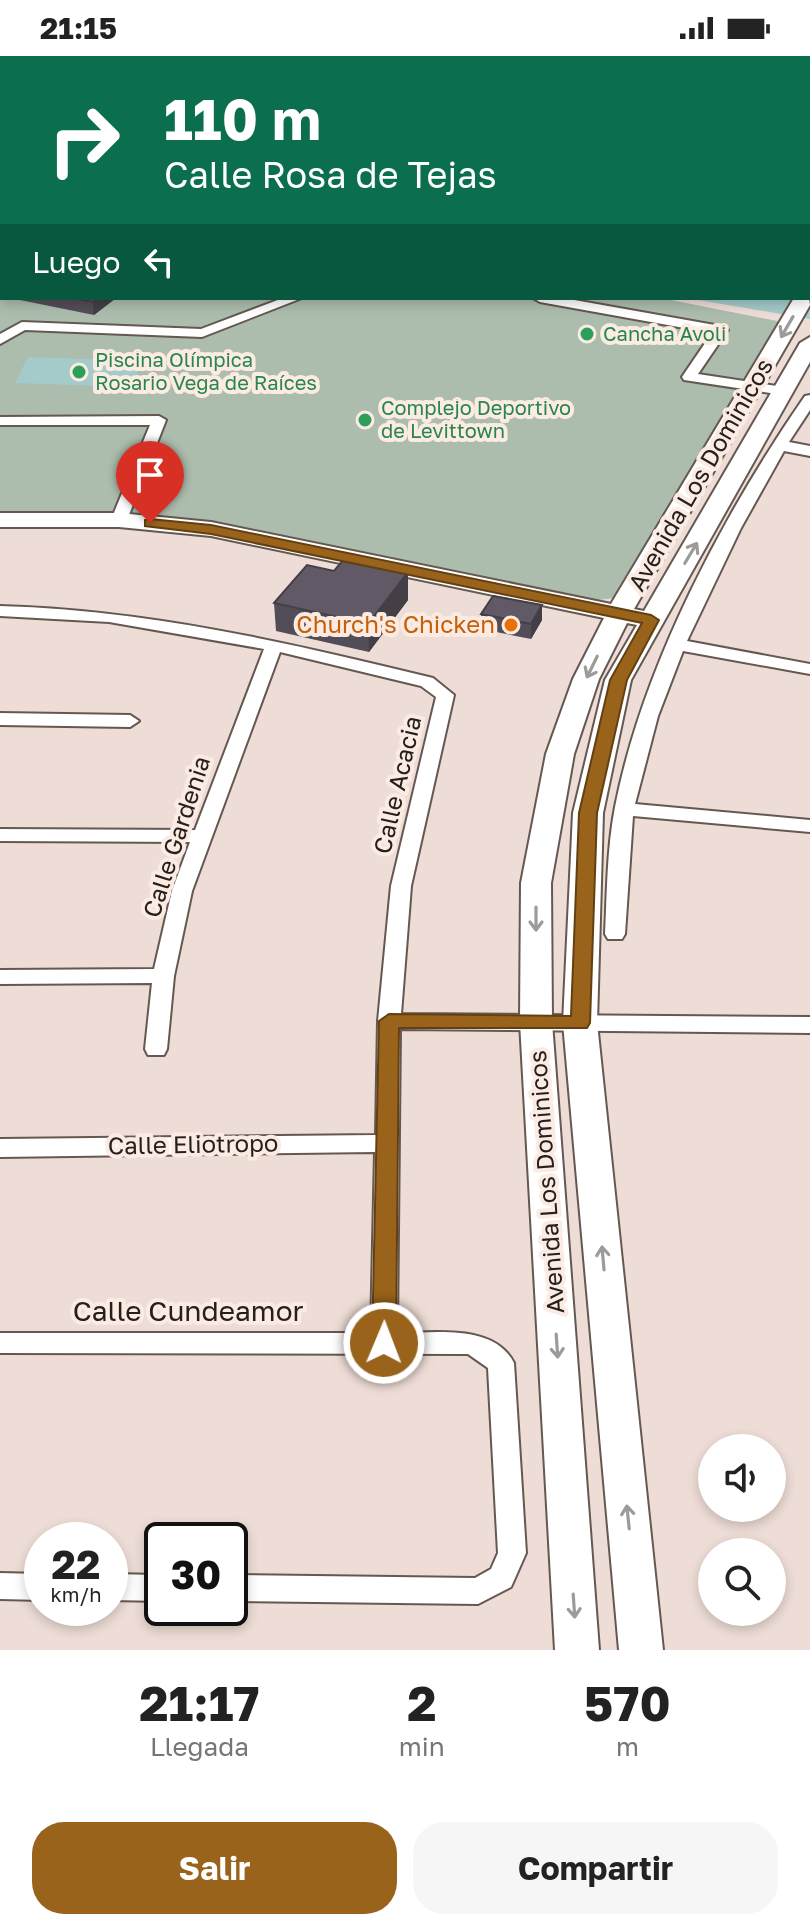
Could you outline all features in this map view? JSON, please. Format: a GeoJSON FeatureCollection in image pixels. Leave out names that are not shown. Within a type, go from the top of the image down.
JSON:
{"type":"FeatureCollection","features":[{"type":"Feature","properties":{"kind":"street"},"geometry":{"type":"LineString","coordinates":[[0,340],[22,326],[202,333],[290,300]]}},
{"type":"Feature","properties":{"kind":"street"},"geometry":{"type":"LineString","coordinates":[[551,300],[721,330],[689,377],[768,389]]}},
{"type":"Feature","properties":{"kind":"street","name":"Avenida Los Dominicos"},"geometry":{"type":"LineString","coordinates":[[577,1650],[536,1022],[536,883],[560,754],[586,679],[619,613],[794,353],[804,300]]}},
{"type":"Feature","properties":{"kind":"street","name":"Avenida Los Dominicos"},"geometry":{"type":"LineString","coordinates":[[641,1650],[580,1023],[588,813],[618,680],[768,389]]}},
{"type":"Feature","properties":{"kind":"street"},"geometry":{"type":"LineString","coordinates":[[615,934],[624,809],[645,720],[675,644],[778,445],[810,399]]}},
{"type":"Feature","properties":{"kind":"street"},"geometry":{"type":"LineString","coordinates":[[0,421],[159,420],[119,520]]}},
{"type":"Feature","properties":{"kind":"street"},"geometry":{"type":"LineString","coordinates":[[778,445],[810,451]]}},
{"type":"Feature","properties":{"kind":"street"},"geometry":{"type":"LineString","coordinates":[[0,520],[119,520],[211,529],[651,620]]}},
{"type":"Feature","properties":{"kind":"street","name":"Calle Acacia"},"geometry":{"type":"LineString","coordinates":[[0,611],[58,610],[150,620],[427,682],[445,695],[401,886],[389,1021],[384,1343]]}},
{"type":"Feature","properties":{"kind":"street"},"geometry":{"type":"LineString","coordinates":[[675,644],[810,669]]}},
{"type":"Feature","properties":{"kind":"street","name":"Calle Gardenia"},"geometry":{"type":"LineString","coordinates":[[156,1049],[163,976],[182,891],[273,647]]}},
{"type":"Feature","properties":{"kind":"street"},"geometry":{"type":"LineString","coordinates":[[0,719],[130,721]]}},
{"type":"Feature","properties":{"kind":"street"},"geometry":{"type":"LineString","coordinates":[[624,809],[810,826]]}},
{"type":"Feature","properties":{"kind":"street"},"geometry":{"type":"LineString","coordinates":[[0,835],[201,836]]}},
{"type":"Feature","properties":{"kind":"street"},"geometry":{"type":"LineString","coordinates":[[0,977],[163,976]]}},
{"type":"Feature","properties":{"kind":"street"},"geometry":{"type":"LineString","coordinates":[[389,1021],[810,1025]]}},
{"type":"Feature","properties":{"kind":"street","name":"Calle Eliotropo"},"geometry":{"type":"LineString","coordinates":[[0,1148],[387,1143]]}},
{"type":"Feature","properties":{"kind":"street","name":"Calle Cundeamor"},"geometry":{"type":"LineString","coordinates":[[0,1343],[472,1344],[501,1363],[512,1553],[501,1578],[478,1591],[248,1588]]}},
{"type":"Feature","properties":{"kind":"street"},"geometry":{"type":"LineString","coordinates":[[0,1586],[24,1587]]}},
{"type":"Feature","properties":{"kind":"green space","name":"Complejo Deportivo de Levittown"},"geometry":{"type":"Polygon","coordinates":[[[0,300],[671,300],[787,323],[615,598],[598,600],[567,596],[212,527],[0,517],[0,300]]]}},
{"type":"Feature","properties":{"kind":"water"},"geometry":{"type":"Polygon","coordinates":[[[699,300],[809,300],[810,319],[699,300]]]}},
{"type":"Feature","properties":{"kind":"water","name":"Piscina Olímpica Rosario Vega de Raíces"},"geometry":{"type":"Polygon","coordinates":[[[28,357],[142,361],[131,387],[15,383],[28,357]]]}},
{"type":"Feature","properties":{"kind":"building"},"geometry":{"type":"Polygon","coordinates":[[[344,559],[408,572],[368,624],[274,603],[307,565],[334,571],[344,559]]]}},
{"type":"Feature","properties":{"kind":"building"},"geometry":{"type":"Polygon","coordinates":[[[493,596],[542,605],[531,624],[481,614],[493,596]]]}},
{"type":"Feature","properties":{"kind":"place","name":"Cancha Avoli"},"geometry":{"type":"Point","coordinates":[587,334]}},
{"type":"Feature","properties":{"kind":"place","name":"Piscina Olímpica Rosario Vega de Raíces"},"geometry":{"type":"Point","coordinates":[79,372]}},
{"type":"Feature","properties":{"kind":"place","name":"Complejo Deportivo de Levittown"},"geometry":{"type":"Point","coordinates":[365,420]}},
{"type":"Feature","properties":{"kind":"place","name":"Church's Chicken"},"geometry":{"type":"Point","coordinates":[511,625]}},
{"type":"Feature","properties":{"kind":"route"},"geometry":{"type":"LineString","coordinates":[[150,523],[211,529],[651,620],[618,680],[588,813],[580,1023],[389,1021],[384,1343]]}}]}
